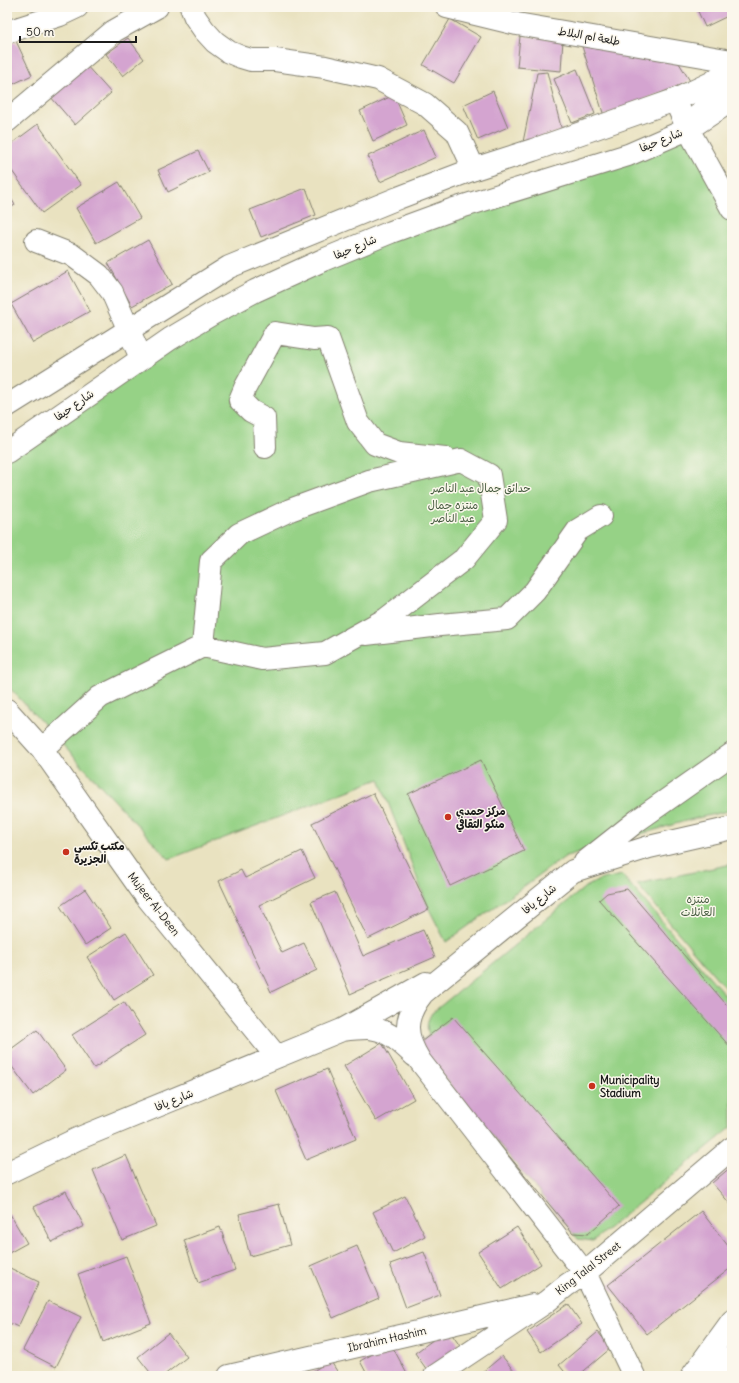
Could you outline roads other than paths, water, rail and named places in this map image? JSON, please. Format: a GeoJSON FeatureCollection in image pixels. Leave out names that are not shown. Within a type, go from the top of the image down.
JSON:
{"type":"FeatureCollection","features":[{"type":"Feature","properties":{"kind":"street"},"geometry":{"type":"LineString","coordinates":[[7,32],[60,15],[77,7]]}},
{"type":"Feature","properties":{"kind":"street"},"geometry":{"type":"LineString","coordinates":[[7,121],[114,31],[157,7]]}},
{"type":"Feature","properties":{"kind":"street"},"geometry":{"type":"LineString","coordinates":[[191,7],[195,17],[215,42],[229,52],[241,57],[252,60],[274,60],[325,67],[378,79],[425,104],[457,132],[474,169]]}},
{"type":"Feature","properties":{"kind":"street","name":"طلعة ام البلاط"},"geometry":{"type":"LineString","coordinates":[[447,7],[517,24],[732,61]]}},
{"type":"Feature","properties":{"kind":"street"},"geometry":{"type":"LineString","coordinates":[[7,406],[229,267],[398,198],[474,169],[675,100],[713,82],[732,66]]}},
{"type":"Feature","properties":{"kind":"street"},"geometry":{"type":"LineString","coordinates":[[688,129],[732,70]]}},
{"type":"Feature","properties":{"kind":"street"},"geometry":{"type":"LineString","coordinates":[[675,100],[688,129],[732,209]]}},
{"type":"Feature","properties":{"kind":"street","name":"شارع حيفا"},"geometry":{"type":"LineString","coordinates":[[7,452],[141,358],[191,326],[233,302],[323,260],[392,232],[451,210],[628,154],[688,129],[732,100]]}},
{"type":"Feature","properties":{"kind":"street"},"geometry":{"type":"LineString","coordinates":[[36,242],[72,255],[99,275],[112,292],[141,358]]}},
{"type":"Feature","properties":{"kind":"street"},"geometry":{"type":"LineString","coordinates":[[42,749],[100,697],[203,646],[262,659],[325,653],[386,618],[464,559],[496,520],[489,475],[461,460],[399,453],[375,444],[358,422],[328,338],[314,339],[275,333],[244,388],[240,400],[251,411],[264,418],[265,447]]}},
{"type":"Feature","properties":{"kind":"street"},"geometry":{"type":"LineString","coordinates":[[203,646],[211,561],[239,534],[290,510],[369,481],[461,460]]}},
{"type":"Feature","properties":{"kind":"street"},"geometry":{"type":"LineString","coordinates":[[357,635],[440,624],[507,619],[535,591],[578,530],[601,516]]}},
{"type":"Feature","properties":{"kind":"street","name":"Mujeer Al-Deen"},"geometry":{"type":"LineString","coordinates":[[7,710],[42,749],[145,894],[277,1057]]}},
{"type":"Feature","properties":{"kind":"street"},"geometry":{"type":"LineString","coordinates":[[573,871],[638,820],[732,754]]}},
{"type":"Feature","properties":{"kind":"street","name":"شارع يافا"},"geometry":{"type":"LineString","coordinates":[[416,1054],[408,1033],[409,1019],[414,1005],[423,993],[573,871],[650,847],[732,828]]}},
{"type":"Feature","properties":{"kind":"street"},"geometry":{"type":"LineString","coordinates":[[342,1030],[457,966]]}},
{"type":"Feature","properties":{"kind":"street"},"geometry":{"type":"LineString","coordinates":[[342,1030],[369,1028],[380,1031],[390,1035],[416,1054],[585,1273],[634,1376]]}},
{"type":"Feature","properties":{"kind":"street","name":"شارع يافا"},"geometry":{"type":"LineString","coordinates":[[7,1173],[77,1139],[342,1030]]}},
{"type":"Feature","properties":{"kind":"street","name":"King Talal Street"},"geometry":{"type":"LineString","coordinates":[[435,1376],[546,1302],[585,1273],[732,1148]]}},
{"type":"Feature","properties":{"kind":"street","name":"Ibrahim Hashim"},"geometry":{"type":"LineString","coordinates":[[229,1376],[546,1302]]}},
{"type":"Feature","properties":{"kind":"street"},"geometry":{"type":"LineString","coordinates":[[692,1376],[732,1320]]}},
{"type":"Feature","properties":{"kind":"street"},"geometry":{"type":"LineString","coordinates":[[711,1376],[732,1357]]}},
{"type":"Feature","properties":{"kind":"place","name":"مركز حمدي منكو الثقافي"},"geometry":{"type":"Point","coordinates":[448,817]}},
{"type":"Feature","properties":{"kind":"place","name":"مكتب تكسي الجزيرة"},"geometry":{"type":"Point","coordinates":[66,852]}},
{"type":"Feature","properties":{"kind":"place","name":"Municipality Stadium"},"geometry":{"type":"Point","coordinates":[592,1086]}},
{"type":"Feature","properties":{"kind":"park label","name":"حدائق جمال عبد الناصر"},"geometry":{"type":"Point","coordinates":[481,488]}},
{"type":"Feature","properties":{"kind":"park label","name":"منتزه جمال عبد الناصر"},"geometry":{"type":"Point","coordinates":[453,511]}},
{"type":"Feature","properties":{"kind":"park label","name":"منتزه العائلات"},"geometry":{"type":"Point","coordinates":[698,905]}}]}
